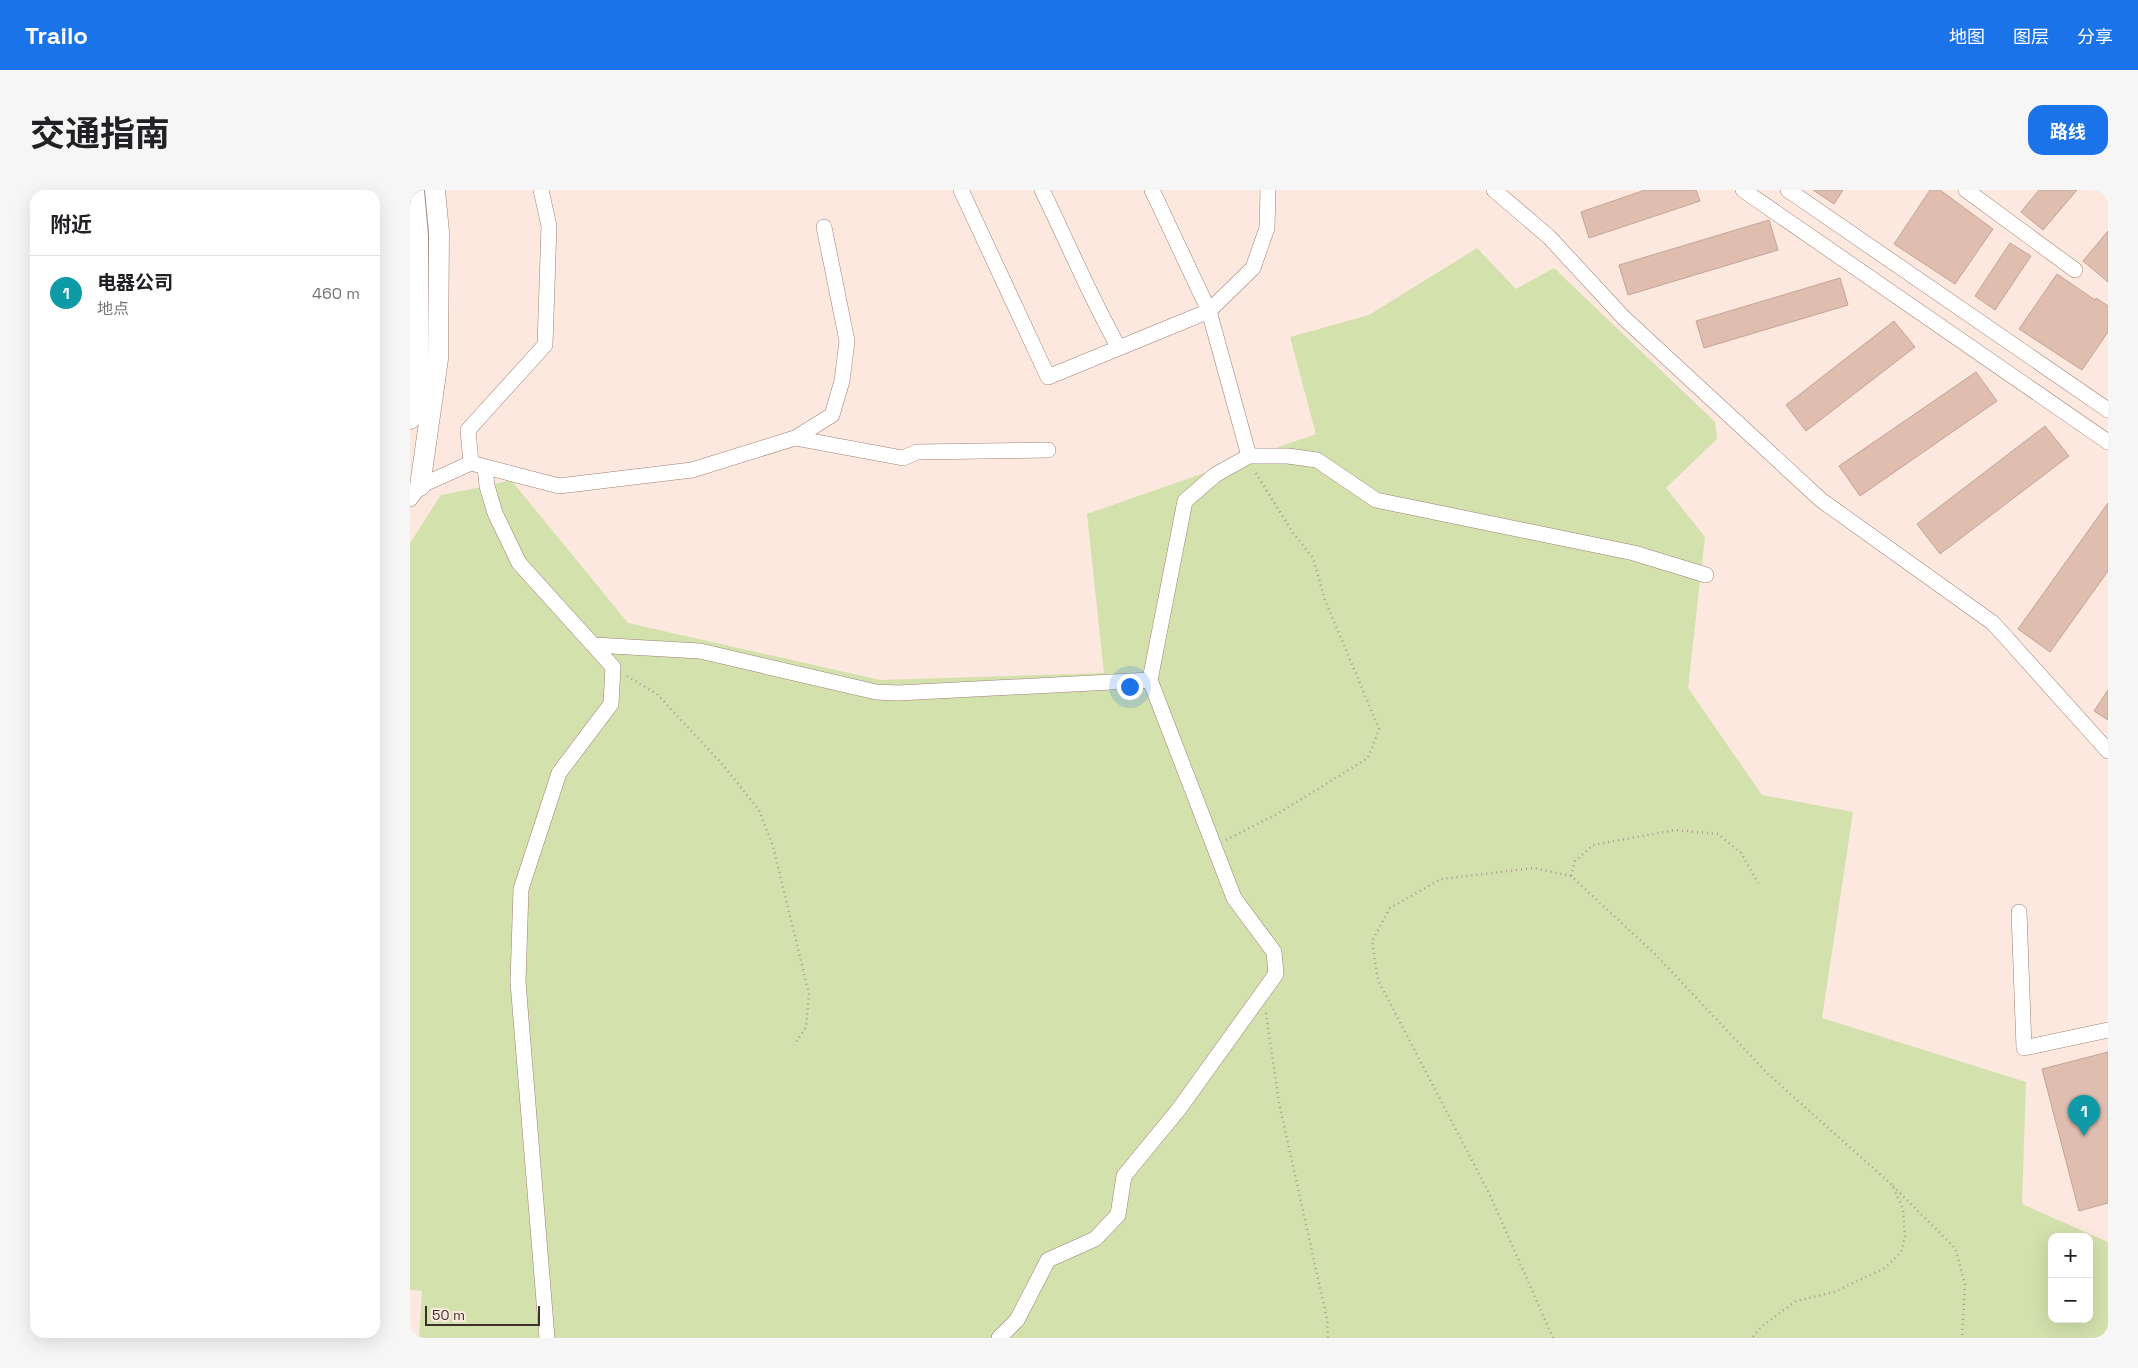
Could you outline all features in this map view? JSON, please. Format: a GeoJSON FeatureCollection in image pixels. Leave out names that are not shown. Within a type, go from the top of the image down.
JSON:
{"type":"FeatureCollection","features":[{"type":"Feature","properties":{"kind":"street"},"geometry":{"type":"LineString","coordinates":[[410,419],[418,357],[418,236],[414,190]]}},
{"type":"Feature","properties":{"kind":"street"},"geometry":{"type":"LineString","coordinates":[[415,493],[438,359],[439,232],[434,190]]}},
{"type":"Feature","properties":{"kind":"street"},"geometry":{"type":"LineString","coordinates":[[541,190],[549,226],[545,345],[468,430],[495,513],[519,563],[613,667],[611,704],[559,773],[521,889],[518,982],[547,1338]]}},
{"type":"Feature","properties":{"kind":"street"},"geometry":{"type":"LineString","coordinates":[[961,190],[1048,377],[1209,311],[1252,268],[1267,228],[1268,190]]}},
{"type":"Feature","properties":{"kind":"street"},"geometry":{"type":"LineString","coordinates":[[1042,190],[1067,240],[1093,302],[1119,348]]}},
{"type":"Feature","properties":{"kind":"street"},"geometry":{"type":"LineString","coordinates":[[1152,190],[1209,311],[1249,456]]}},
{"type":"Feature","properties":{"kind":"street"},"geometry":{"type":"LineString","coordinates":[[1494,190],[1549,237],[1624,318],[1821,500],[1993,623],[2108,751]]}},
{"type":"Feature","properties":{"kind":"street"},"geometry":{"type":"LineString","coordinates":[[1743,190],[2108,442]]}},
{"type":"Feature","properties":{"kind":"street"},"geometry":{"type":"LineString","coordinates":[[1788,190],[2108,410]]}},
{"type":"Feature","properties":{"kind":"street"},"geometry":{"type":"LineString","coordinates":[[1966,190],[2075,270]]}},
{"type":"Feature","properties":{"kind":"street"},"geometry":{"type":"LineString","coordinates":[[415,493],[478,465],[559,486],[692,470],[795,438],[832,415],[842,381],[847,341],[824,227]]}},
{"type":"Feature","properties":{"kind":"street"},"geometry":{"type":"LineString","coordinates":[[795,438],[904,458],[917,452],[1048,450]]}},
{"type":"Feature","properties":{"kind":"street"},"geometry":{"type":"LineString","coordinates":[[999,1338],[1017,1320],[1048,1260],[1095,1239],[1118,1216],[1124,1176],[1179,1109],[1276,974],[1274,952],[1234,898],[1150,680],[1185,501],[1215,475],[1249,456],[1288,456],[1317,460],[1376,500],[1634,553],[1706,575]]}},
{"type":"Feature","properties":{"kind":"street"},"geometry":{"type":"LineString","coordinates":[[594,645],[700,652],[876,692],[898,693],[1150,680]]}},
{"type":"Feature","properties":{"kind":"street"},"geometry":{"type":"LineString","coordinates":[[2018,912],[2024,1048],[2108,1030]]}},
{"type":"Feature","properties":{"kind":"path"},"geometry":{"type":"LineString","coordinates":[[1214,846],[1278,814],[1368,758],[1379,728],[1324,600],[1312,558],[1257,477],[1249,456]]}},
{"type":"Feature","properties":{"kind":"path"},"geometry":{"type":"LineString","coordinates":[[613,667],[656,694],[723,764],[759,810],[773,846],[809,994],[806,1027],[794,1045]]}},
{"type":"Feature","properties":{"kind":"path"},"geometry":{"type":"LineString","coordinates":[[1571,876],[1575,861],[1593,845],[1675,830],[1718,834],[1741,853],[1758,883]]}},
{"type":"Feature","properties":{"kind":"path"},"geometry":{"type":"LineString","coordinates":[[1553,1338],[1489,1193],[1378,980],[1372,941],[1390,908],[1441,879],[1534,868],[1571,876],[1654,953],[1768,1074],[1892,1185],[1955,1248],[1965,1284],[1962,1338]]}},
{"type":"Feature","properties":{"kind":"path"},"geometry":{"type":"LineString","coordinates":[[1263,992],[1280,1103],[1327,1319],[1328,1338]]}},
{"type":"Feature","properties":{"kind":"path"},"geometry":{"type":"LineString","coordinates":[[1752,1338],[1761,1327],[1796,1302],[1834,1292],[1885,1268],[1902,1252],[1905,1237],[1903,1209],[1892,1185]]}},
{"type":"Feature","properties":{"kind":"green space"},"geometry":{"type":"Polygon","coordinates":[[[1477,248],[1516,289],[1554,268],[1715,422],[1717,439],[1666,488],[1705,537],[1688,688],[1762,795],[1853,812],[1822,1018],[2026,1082],[2022,1204],[2088,1233],[2048,1233],[2048,1323],[2093,1323],[2093,1235],[2108,1242],[2108,1338],[419,1338],[422,1291],[410,1290],[410,543],[441,495],[511,480],[628,623],[880,680],[1104,673],[1087,514],[1316,434],[1290,337],[1369,315],[1477,248]]]}},
{"type":"Feature","properties":{"kind":"building"},"geometry":{"type":"Polygon","coordinates":[[[1645,190],[1696,190],[1700,201],[1589,238],[1581,212],[1645,190]]]}},
{"type":"Feature","properties":{"kind":"building"},"geometry":{"type":"Polygon","coordinates":[[[1813,190],[1843,190],[1834,204],[1813,190]]]}},
{"type":"Feature","properties":{"kind":"building"},"geometry":{"type":"Polygon","coordinates":[[[1930,190],[1940,190],[1993,229],[1955,284],[1894,244],[1930,190]]]}},
{"type":"Feature","properties":{"kind":"building"},"geometry":{"type":"Polygon","coordinates":[[[2039,190],[2077,190],[2043,230],[2021,212],[2039,190]]]}},
{"type":"Feature","properties":{"kind":"building"},"geometry":{"type":"Polygon","coordinates":[[[1769,220],[1778,250],[1628,295],[1619,265],[1769,220]]]}},
{"type":"Feature","properties":{"kind":"building"},"geometry":{"type":"Polygon","coordinates":[[[2108,231],[2108,282],[2083,261],[2108,231]]]}},
{"type":"Feature","properties":{"kind":"building"},"geometry":{"type":"Polygon","coordinates":[[[2010,243],[2031,256],[1995,310],[1975,296],[2010,243]]]}},
{"type":"Feature","properties":{"kind":"building"},"geometry":{"type":"Polygon","coordinates":[[[2057,274],[2095,300],[2096,298],[2108,306],[2108,332],[2082,370],[2019,329],[2057,274]]]}},
{"type":"Feature","properties":{"kind":"building"},"geometry":{"type":"Polygon","coordinates":[[[1840,278],[1848,305],[1704,348],[1696,321],[1840,278]]]}},
{"type":"Feature","properties":{"kind":"building"},"geometry":{"type":"Polygon","coordinates":[[[1894,321],[1915,347],[1806,431],[1786,405],[1894,321]]]}},
{"type":"Feature","properties":{"kind":"building"},"geometry":{"type":"Polygon","coordinates":[[[1976,372],[1997,401],[1860,496],[1839,466],[1976,372]]]}},
{"type":"Feature","properties":{"kind":"building"},"geometry":{"type":"Polygon","coordinates":[[[2045,426],[2069,456],[1940,554],[1917,524],[2045,426]]]}},
{"type":"Feature","properties":{"kind":"building"},"geometry":{"type":"Polygon","coordinates":[[[2108,503],[2108,571],[2050,652],[2018,629],[2108,503]]]}},
{"type":"Feature","properties":{"kind":"building"},"geometry":{"type":"Polygon","coordinates":[[[2108,690],[2108,720],[2094,711],[2108,690]]]}},
{"type":"Feature","properties":{"kind":"building"},"geometry":{"type":"Polygon","coordinates":[[[2108,1052],[2108,1203],[2079,1211],[2042,1069],[2108,1052]]]}},
{"type":"Feature","properties":{"kind":"place","name":"电器公司"},"geometry":{"type":"Point","coordinates":[2084,1136]}}]}
